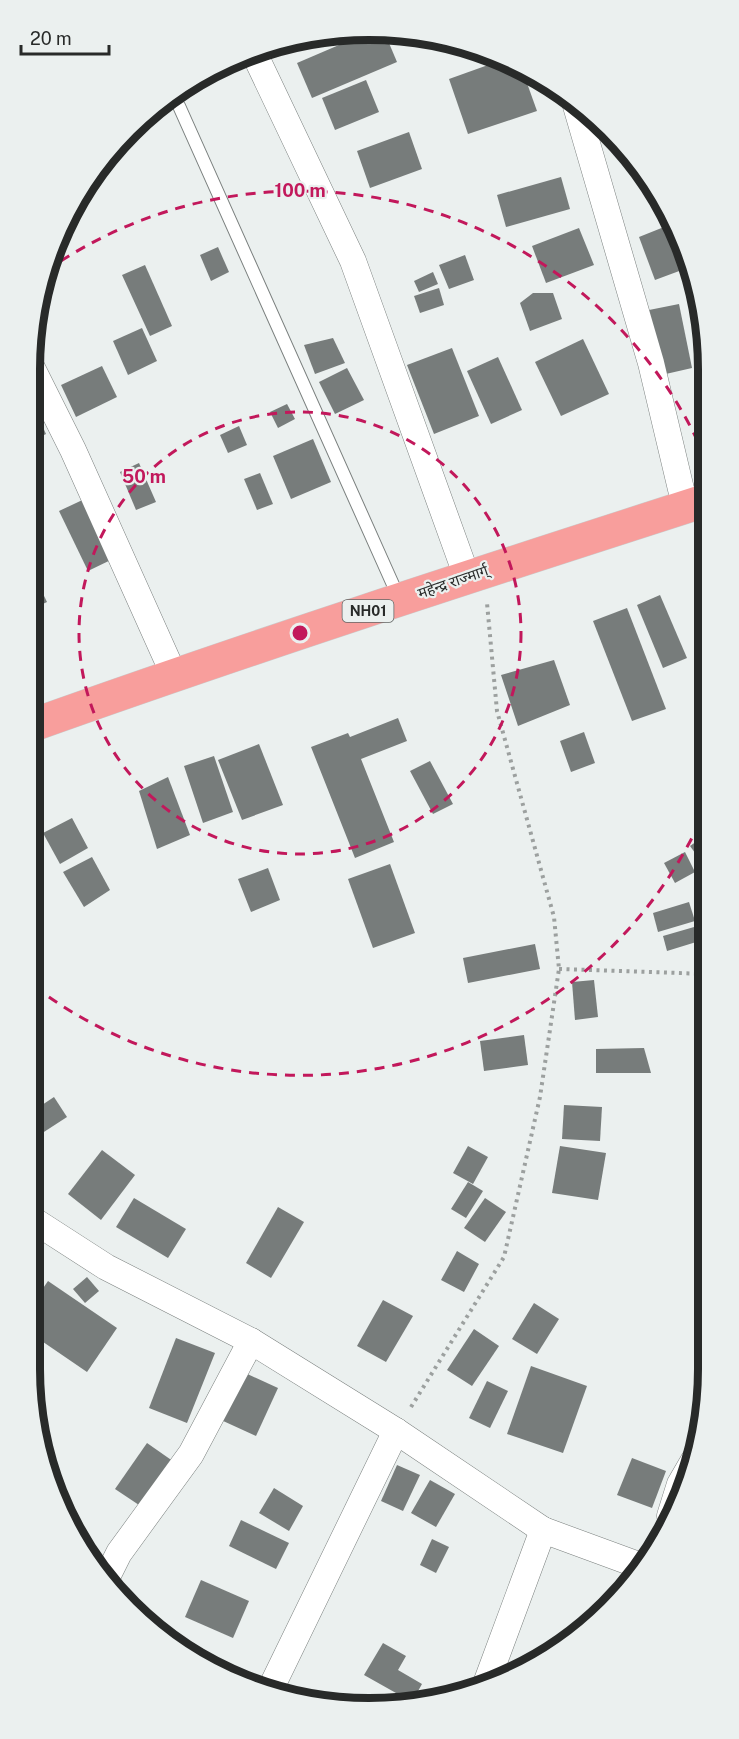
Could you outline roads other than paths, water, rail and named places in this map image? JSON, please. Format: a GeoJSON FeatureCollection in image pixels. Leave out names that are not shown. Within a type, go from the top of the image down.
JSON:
{"type":"FeatureCollection","features":[{"type":"Feature","properties":{"kind":"highway","name":"महेन्द्र राज्मार्ग्"},"geometry":{"type":"LineString","coordinates":[[40,722],[174,675],[696,503]]}},
{"type":"Feature","properties":{"kind":"street"},"geometry":{"type":"LineString","coordinates":[[257,61],[353,261],[479,573]]}},
{"type":"Feature","properties":{"kind":"street"},"geometry":{"type":"LineString","coordinates":[[579,116],[651,363],[696,503]]}},
{"type":"Feature","properties":{"kind":"street"},"geometry":{"type":"LineString","coordinates":[[40,384],[73,450],[174,675]]}},
{"type":"Feature","properties":{"kind":"street"},"geometry":{"type":"LineString","coordinates":[[40,1224],[106,1267],[251,1341],[396,1431],[543,1530],[635,1564]]}},
{"type":"Feature","properties":{"kind":"street"},"geometry":{"type":"LineString","coordinates":[[109,1572],[118,1553],[191,1454],[251,1341]]}},
{"type":"Feature","properties":{"kind":"street"},"geometry":{"type":"LineString","coordinates":[[273,1684],[396,1431]]}},
{"type":"Feature","properties":{"kind":"street"},"geometry":{"type":"LineString","coordinates":[[490,1675],[543,1530]]}},
{"type":"Feature","properties":{"kind":"lane"},"geometry":{"type":"LineString","coordinates":[[179,106],[401,600]]}}]}
